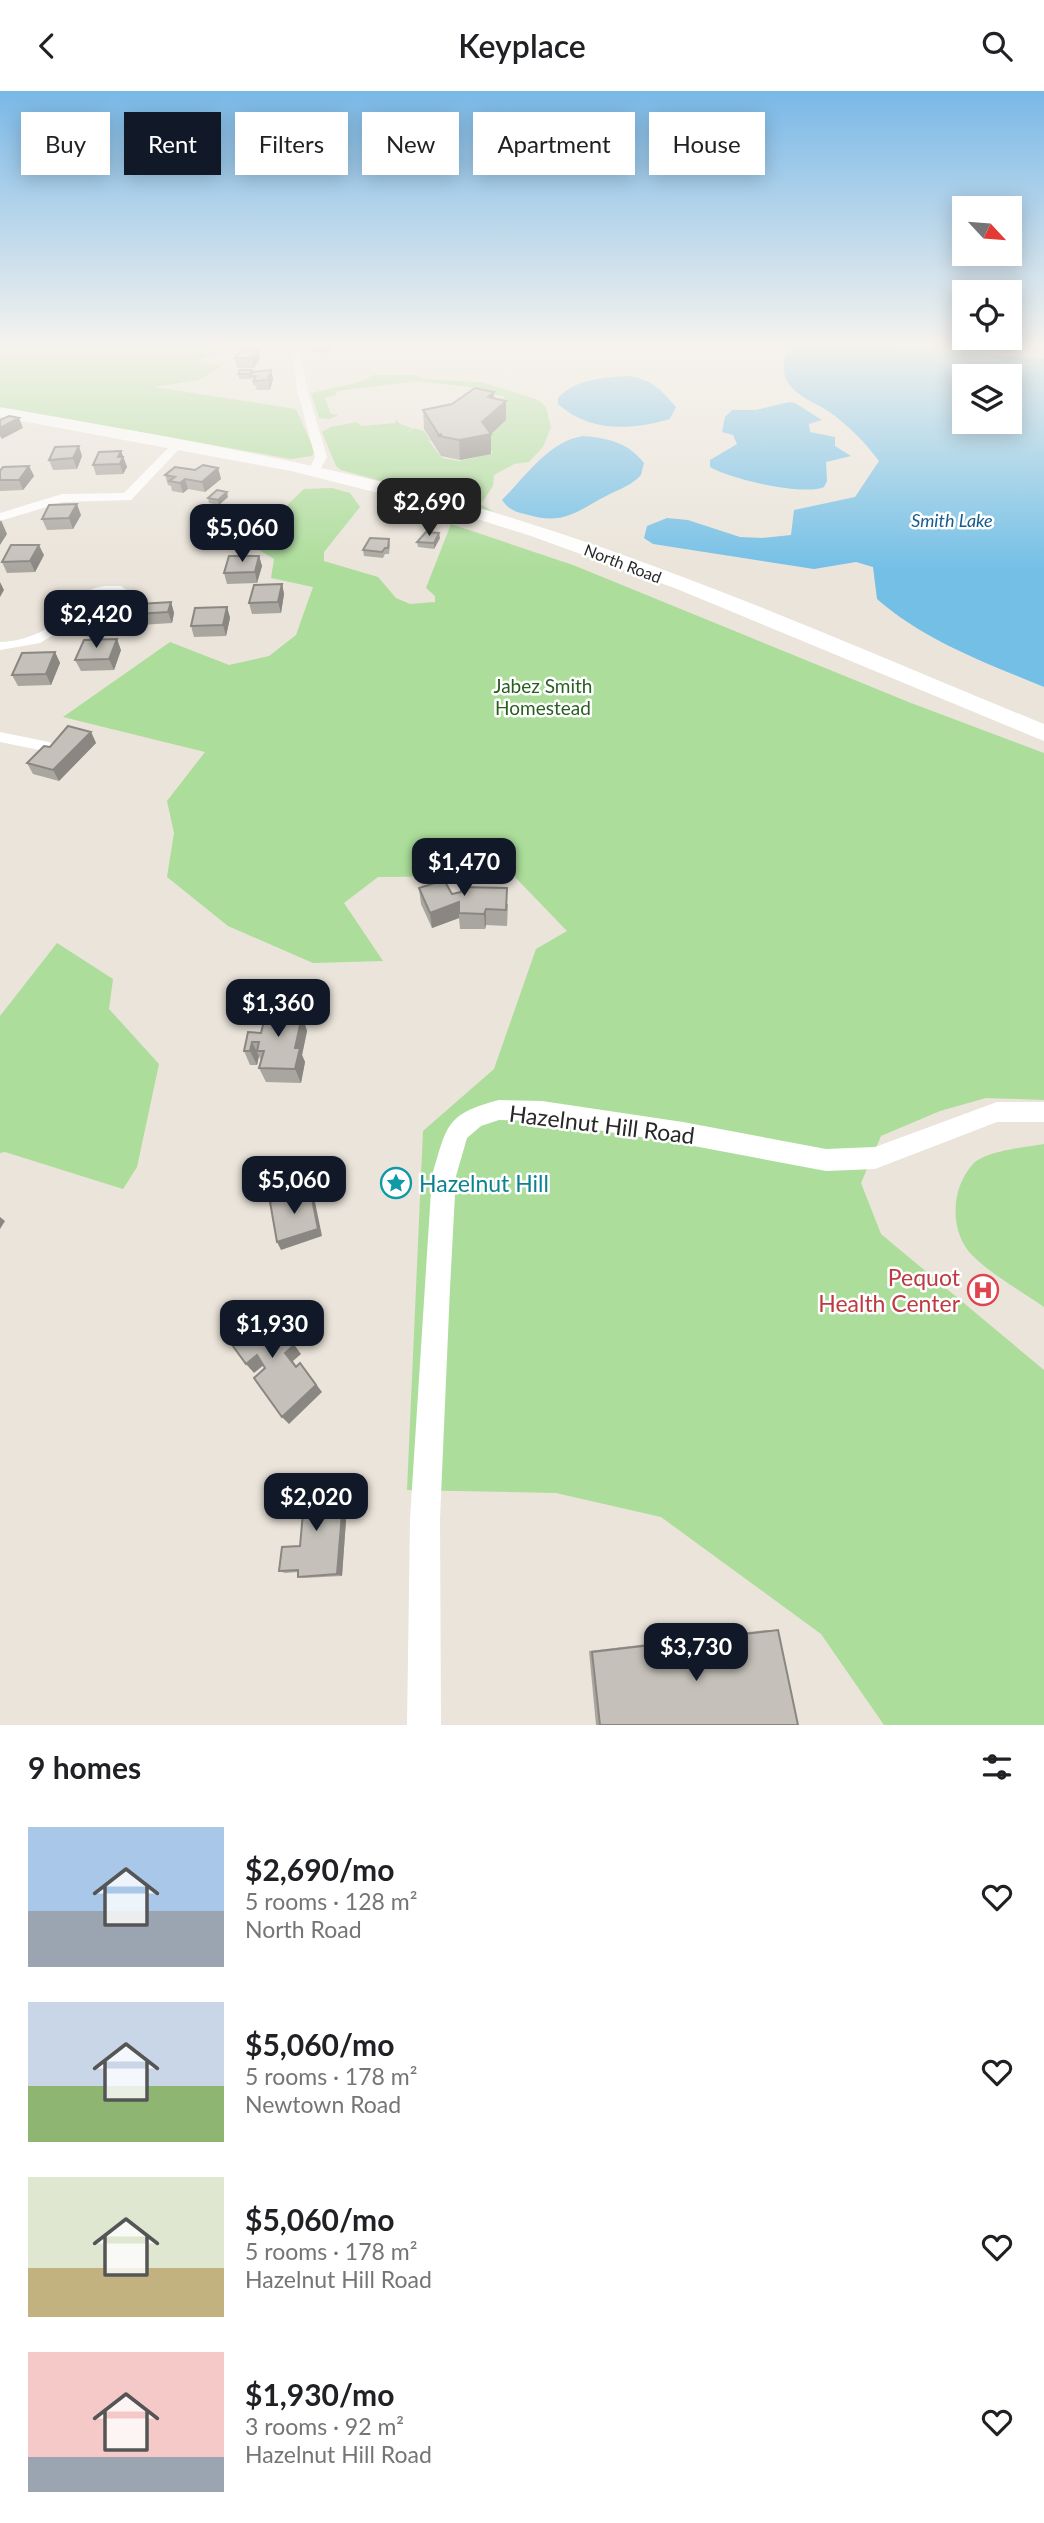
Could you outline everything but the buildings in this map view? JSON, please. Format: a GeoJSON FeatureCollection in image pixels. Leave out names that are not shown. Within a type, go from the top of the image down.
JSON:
{"type":"FeatureCollection","features":[{"type":"Feature","properties":{"kind":"main road","name":"North Road"},"geometry":{"type":"LineString","coordinates":[[40,419],[314,470],[467,510],[609,557],[1044,733]]}},
{"type":"Feature","properties":{"kind":"street"},"geometry":{"type":"LineString","coordinates":[[310,419],[321,457],[314,470]]}},
{"type":"Feature","properties":{"kind":"street"},"geometry":{"type":"LineString","coordinates":[[0,517],[62,498],[127,498],[178,444]]}},
{"type":"Feature","properties":{"kind":"street"},"geometry":{"type":"LineString","coordinates":[[0,646],[15,646],[43,638],[84,610]]}},
{"type":"Feature","properties":{"kind":"street"},"geometry":{"type":"LineString","coordinates":[[0,737],[49,747]]}},
{"type":"Feature","properties":{"kind":"street","name":"Hazelnut Hill Road"},"geometry":{"type":"LineString","coordinates":[[424,1725],[425,1519],[437,1288],[444,1176],[457,1132],[474,1117],[499,1110],[542,1111],[683,1133],[826,1160],[874,1158],[997,1112],[1044,1112]]}},
{"type":"Feature","properties":{"kind":"green space"},"geometry":{"type":"Polygon","coordinates":[[[44,419],[301,419],[315,452],[312,456],[291,459],[130,430],[126,433],[44,419]]]}},
{"type":"Feature","properties":{"kind":"green space"},"geometry":{"type":"Polygon","coordinates":[[[396,419],[400,424],[412,428],[403,435],[414,428],[424,431],[431,441],[424,440],[429,441],[442,458],[460,461],[493,453],[485,440],[507,419],[549,419],[551,427],[543,447],[529,462],[514,464],[494,475],[493,486],[481,504],[494,512],[341,470],[336,466],[322,432],[331,427],[357,422],[361,426],[395,423],[396,419]]]}},
{"type":"Feature","properties":{"kind":"green space","name":"Jabez Smith Homestead"},"geometry":{"type":"Polygon","coordinates":[[[332,488],[350,493],[360,507],[324,552],[324,561],[378,577],[396,598],[410,604],[435,602],[435,596],[426,588],[451,524],[573,565],[911,703],[1044,753],[1044,1100],[986,1098],[940,1111],[881,1136],[861,1183],[881,1234],[1044,1370],[1044,1725],[884,1725],[821,1634],[661,1517],[556,1493],[407,1490],[423,1131],[494,1069],[536,949],[567,931],[514,876],[378,877],[344,903],[383,961],[313,963],[228,926],[167,877],[174,833],[167,801],[205,752],[63,717],[170,642],[229,665],[269,656],[296,635],[313,587],[271,578],[274,559],[248,543],[304,489],[332,488]]]}},
{"type":"Feature","properties":{"kind":"green space"},"geometry":{"type":"Polygon","coordinates":[[[57,943],[113,979],[109,1009],[159,1064],[137,1167],[123,1189],[5,1152],[0,1153],[0,1016],[57,943]]]}},
{"type":"Feature","properties":{"kind":"green space"},"geometry":{"type":"Polygon","coordinates":[[[1044,1144],[1044,1307],[974,1257],[960,1236],[956,1211],[960,1186],[973,1164],[1006,1150],[1044,1144]]]}},
{"type":"Feature","properties":{"kind":"water"},"geometry":{"type":"Polygon","coordinates":[[[583,419],[669,419],[626,427],[583,419]]]}},
{"type":"Feature","properties":{"kind":"water"},"geometry":{"type":"Polygon","coordinates":[[[725,419],[821,419],[809,424],[810,432],[835,437],[835,446],[851,456],[826,462],[827,481],[824,487],[800,489],[767,485],[710,467],[710,460],[737,444],[733,435],[722,432],[725,419]]]}},
{"type":"Feature","properties":{"kind":"water","name":"Smith Lake"},"geometry":{"type":"Polygon","coordinates":[[[839,419],[952,419],[952,434],[1022,434],[1022,419],[1044,419],[1044,687],[957,650],[896,614],[877,599],[873,567],[856,562],[814,569],[653,544],[644,538],[647,526],[667,518],[688,520],[740,537],[791,535],[794,510],[855,497],[879,461],[862,440],[839,419]]]}},
{"type":"Feature","properties":{"kind":"water"},"geometry":{"type":"Polygon","coordinates":[[[583,436],[609,440],[631,450],[644,463],[641,475],[626,487],[578,512],[560,518],[521,513],[504,503],[502,500],[548,452],[571,439],[583,436]]]}},
{"type":"Feature","properties":{"kind":"place","name":"Hazelnut Hill"},"geometry":{"type":"Point","coordinates":[396,1183]}},
{"type":"Feature","properties":{"kind":"place","name":"Pequot Health Center"},"geometry":{"type":"Point","coordinates":[983,1290]}}]}
